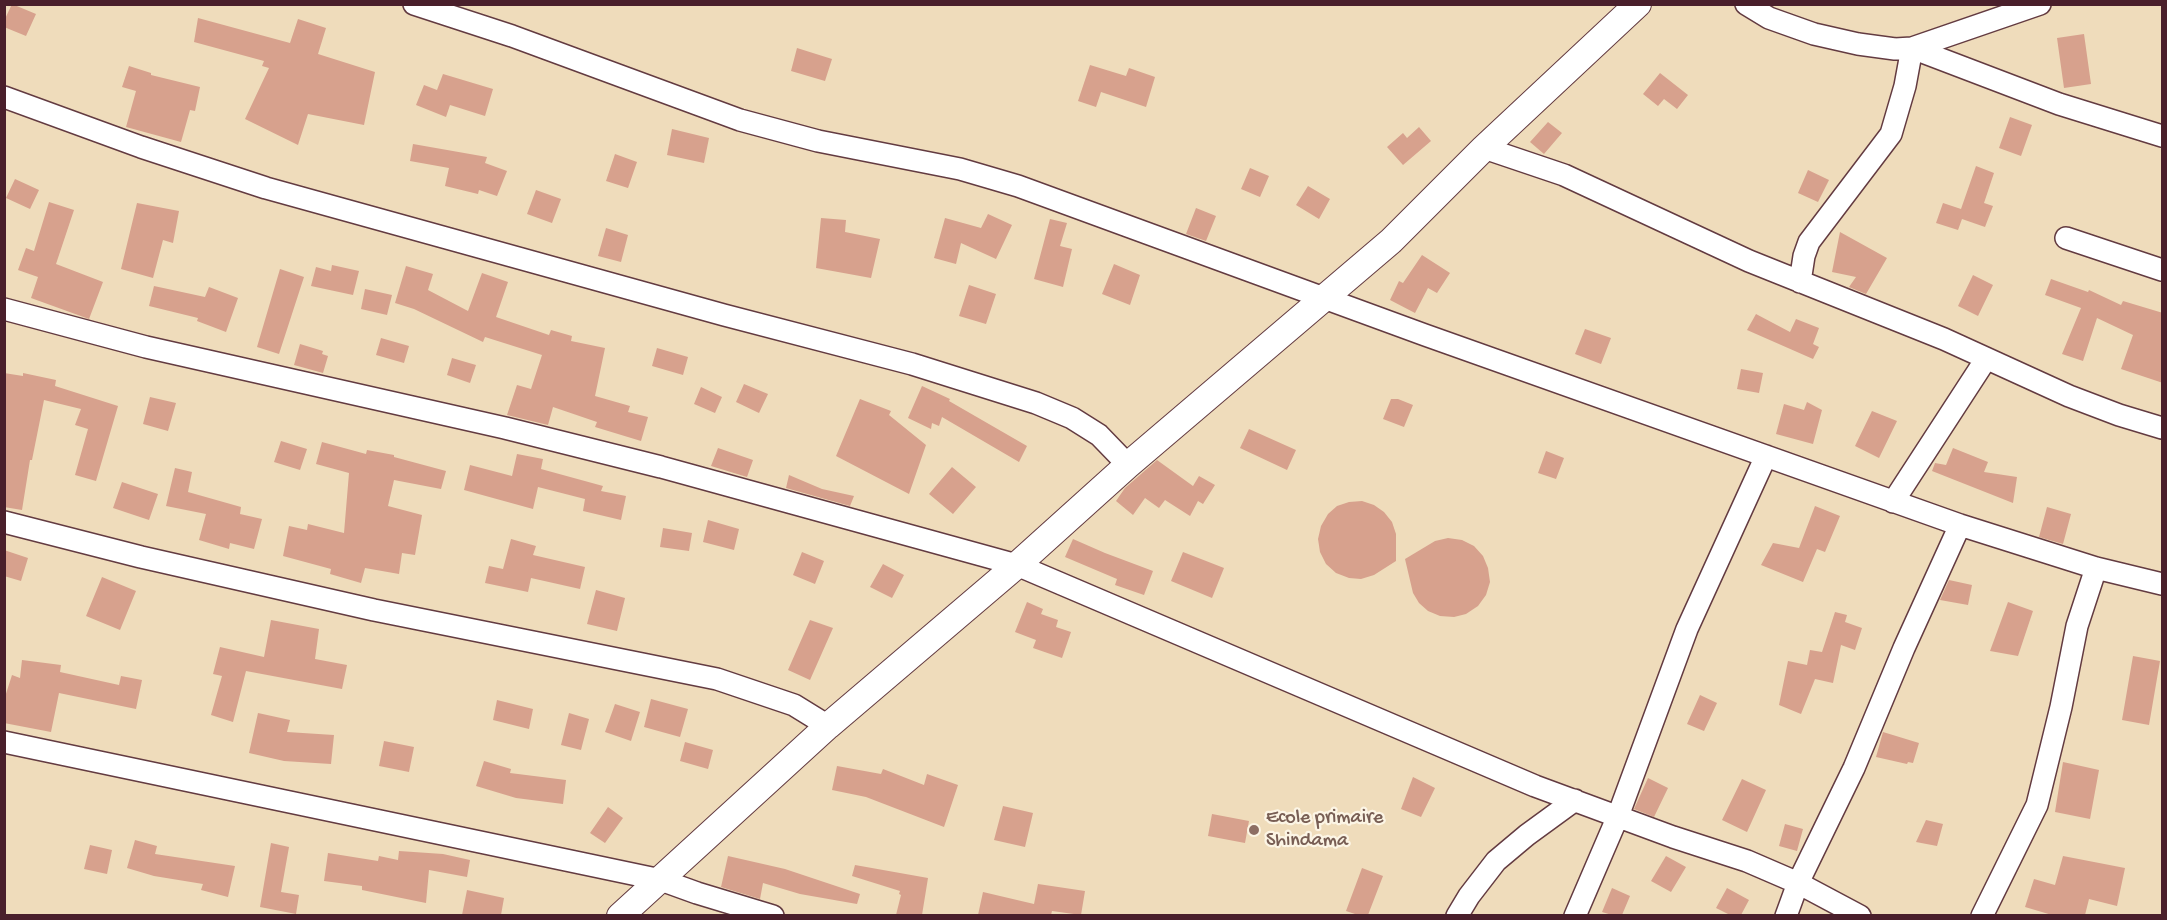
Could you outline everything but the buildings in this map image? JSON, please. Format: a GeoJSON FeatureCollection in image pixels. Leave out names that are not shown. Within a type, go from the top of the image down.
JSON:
{"type":"FeatureCollection","features":[{"type":"Feature","properties":{"kind":"street"},"geometry":{"type":"LineString","coordinates":[[414,4],[512,36],[740,120],[818,141],[960,169],[1018,186],[1893,502],[2096,568],[2163,585]]}},
{"type":"Feature","properties":{"kind":"street"},"geometry":{"type":"LineString","coordinates":[[1746,4],[1769,18],[1814,34],[1895,49],[1912,48],[2040,4]]}},
{"type":"Feature","properties":{"kind":"street"},"geometry":{"type":"LineString","coordinates":[[620,915],[828,726],[1017,565],[1128,465],[1392,241],[1484,148],[1637,5]]}},
{"type":"Feature","properties":{"kind":"street"},"geometry":{"type":"LineString","coordinates":[[1912,48],[2059,104],[2163,136]]}},
{"type":"Feature","properties":{"kind":"street"},"geometry":{"type":"LineString","coordinates":[[1800,282],[1804,256],[1809,242],[1891,134],[1905,86],[1912,48]]}},
{"type":"Feature","properties":{"kind":"street"},"geometry":{"type":"LineString","coordinates":[[4,97],[141,147],[266,188],[724,315],[912,364],[1036,403],[1072,418],[1099,435],[1128,465]]}},
{"type":"Feature","properties":{"kind":"street"},"geometry":{"type":"LineString","coordinates":[[1484,148],[1564,175],[1738,256],[1944,339],[2069,396],[2119,415],[2163,428]]}},
{"type":"Feature","properties":{"kind":"street"},"geometry":{"type":"LineString","coordinates":[[2066,238],[2163,270]]}},
{"type":"Feature","properties":{"kind":"street"},"geometry":{"type":"LineString","coordinates":[[4,309],[146,347],[505,428],[650,464],[1017,565],[1535,786],[1673,837],[1747,861],[1798,883],[1860,915]]}},
{"type":"Feature","properties":{"kind":"street"},"geometry":{"type":"LineString","coordinates":[[1893,502],[1986,359]]}},
{"type":"Feature","properties":{"kind":"street"},"geometry":{"type":"LineString","coordinates":[[1575,915],[1618,816],[1687,629],[1766,456]]}},
{"type":"Feature","properties":{"kind":"street"},"geometry":{"type":"LineString","coordinates":[[4,522],[141,557],[385,613],[717,679],[794,705],[828,726]]}},
{"type":"Feature","properties":{"kind":"street"},"geometry":{"type":"LineString","coordinates":[[1786,915],[1798,883],[1854,768],[1904,648],[1960,525]]}},
{"type":"Feature","properties":{"kind":"street"},"geometry":{"type":"LineString","coordinates":[[1982,915],[2037,805],[2078,626],[2096,568]]}},
{"type":"Feature","properties":{"kind":"street"},"geometry":{"type":"LineString","coordinates":[[4,742],[661,880],[750,910],[773,915]]}},
{"type":"Feature","properties":{"kind":"street"},"geometry":{"type":"LineString","coordinates":[[1457,915],[1496,861],[1575,800]]}},
{"type":"Feature","properties":{"kind":"place","name":"Ecole primaire Shindama"},"geometry":{"type":"Point","coordinates":[1254,830]}}]}
